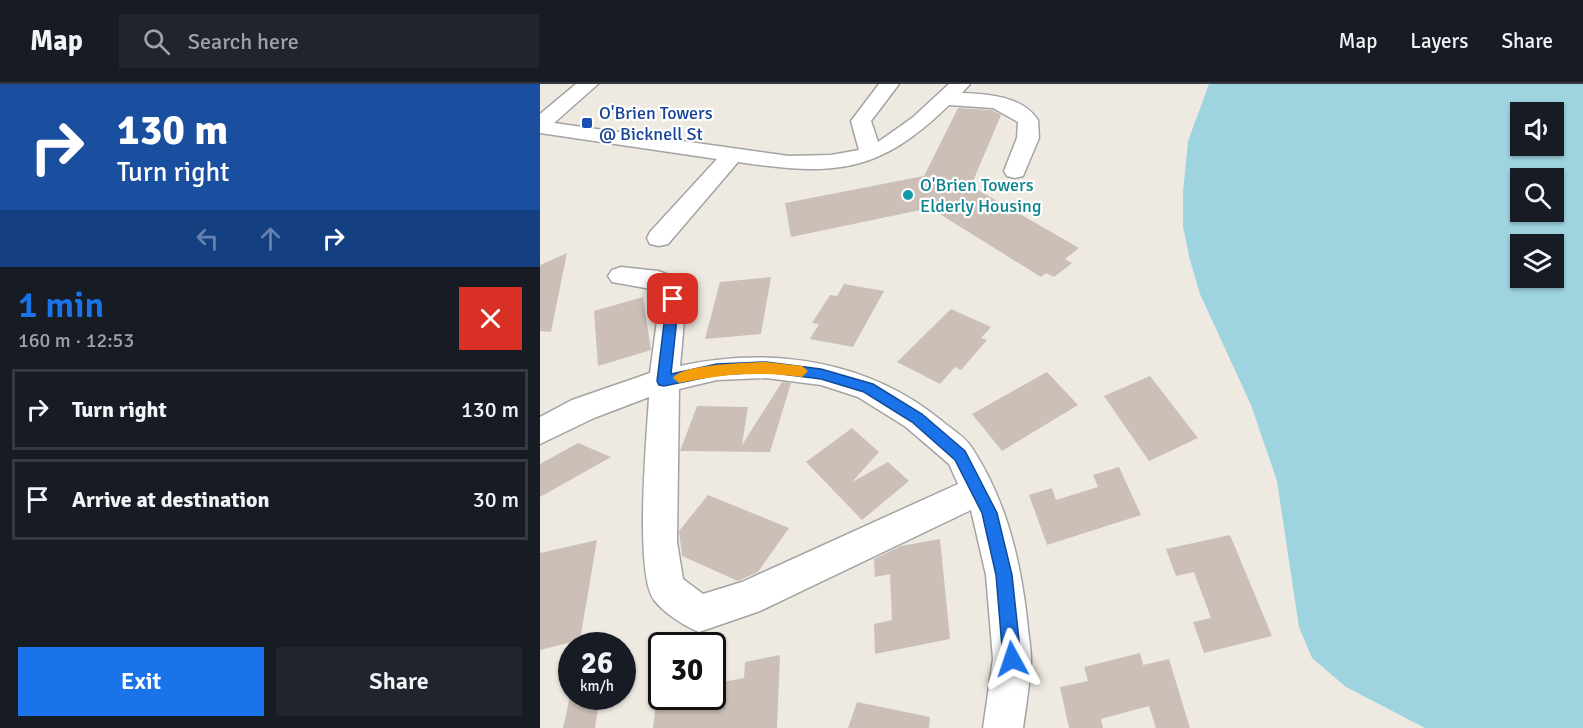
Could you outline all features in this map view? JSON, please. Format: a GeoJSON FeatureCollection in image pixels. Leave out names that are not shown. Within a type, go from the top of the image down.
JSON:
{"type":"FeatureCollection","features":[{"type":"Feature","properties":{"kind":"street"},"geometry":{"type":"LineString","coordinates":[[543,119],[588,84]]}},
{"type":"Feature","properties":{"kind":"street"},"geometry":{"type":"LineString","coordinates":[[872,153],[861,121],[889,84]]}},
{"type":"Feature","properties":{"kind":"street"},"geometry":{"type":"LineString","coordinates":[[543,119],[732,155],[789,163],[809,163],[872,153],[911,130],[960,84]]}},
{"type":"Feature","properties":{"kind":"street"},"geometry":{"type":"LineString","coordinates":[[944,99],[1004,103],[1017,109],[1028,120],[1028,138],[1015,171]]}},
{"type":"Feature","properties":{"kind":"street"},"geometry":{"type":"LineString","coordinates":[[659,238],[732,155]]}},
{"type":"Feature","properties":{"kind":"street"},"geometry":{"type":"LineString","coordinates":[[621,276],[658,280],[669,284],[673,299],[664,381],[660,542],[667,588],[699,614],[747,598],[977,491]]}},
{"type":"Feature","properties":{"kind":"street"},"geometry":{"type":"LineString","coordinates":[[540,431],[583,409],[664,381],[717,369],[766,367],[821,374],[868,388],[917,418],[960,455],[989,513],[1004,575],[1012,659],[1003,728]]}},
{"type":"Feature","properties":{"kind":"water"},"geometry":{"type":"Polygon","coordinates":[[[1209,84],[1583,84],[1583,728],[1425,728],[1346,687],[1312,658],[1299,627],[1277,481],[1251,405],[1200,294],[1183,227],[1183,192],[1188,141],[1209,84]]]}},
{"type":"Feature","properties":{"kind":"building","name":"O'Brien Towers Elderly Housing"},"geometry":{"type":"Polygon","coordinates":[[[958,108],[992,110],[1001,115],[971,186],[1079,248],[1065,259],[1072,263],[1054,277],[1046,273],[1041,277],[930,208],[791,237],[785,203],[924,176],[958,108]]]}},
{"type":"Feature","properties":{"kind":"building"},"geometry":{"type":"Polygon","coordinates":[[[567,253],[551,332],[540,331],[540,265],[567,253]]]}},
{"type":"Feature","properties":{"kind":"building"},"geometry":{"type":"Polygon","coordinates":[[[771,277],[761,334],[705,339],[720,282],[771,277]]]}},
{"type":"Feature","properties":{"kind":"building"},"geometry":{"type":"Polygon","coordinates":[[[844,284],[884,291],[853,347],[810,339],[819,324],[812,323],[830,295],[837,296],[844,284]]]}},
{"type":"Feature","properties":{"kind":"building"},"geometry":{"type":"Polygon","coordinates":[[[643,297],[651,350],[598,366],[594,311],[643,297]]]}},
{"type":"Feature","properties":{"kind":"building"},"geometry":{"type":"Polygon","coordinates":[[[951,309],[991,327],[981,338],[987,340],[961,370],[955,367],[940,384],[897,362],[951,309]]]}},
{"type":"Feature","properties":{"kind":"building"},"geometry":{"type":"Polygon","coordinates":[[[1047,372],[1078,405],[1002,451],[972,414],[1047,372]]]}},
{"type":"Feature","properties":{"kind":"building"},"geometry":{"type":"Polygon","coordinates":[[[1150,376],[1198,438],[1149,461],[1104,396],[1150,376]]]}},
{"type":"Feature","properties":{"kind":"building"},"geometry":{"type":"Polygon","coordinates":[[[782,382],[791,383],[770,452],[680,451],[697,406],[748,407],[742,445],[782,382]]]}},
{"type":"Feature","properties":{"kind":"building"},"geometry":{"type":"Polygon","coordinates":[[[852,428],[879,452],[852,482],[888,462],[909,481],[862,520],[806,462],[852,428]]]}},
{"type":"Feature","properties":{"kind":"building"},"geometry":{"type":"Polygon","coordinates":[[[578,443],[611,457],[540,497],[540,464],[578,443]]]}},
{"type":"Feature","properties":{"kind":"building"},"geometry":{"type":"Polygon","coordinates":[[[1119,467],[1141,515],[1047,545],[1029,495],[1052,488],[1056,500],[1098,487],[1093,475],[1119,467]]]}},
{"type":"Feature","properties":{"kind":"building"},"geometry":{"type":"Polygon","coordinates":[[[708,495],[789,528],[758,572],[738,581],[682,556],[679,531],[708,495]]]}},
{"type":"Feature","properties":{"kind":"building"},"geometry":{"type":"Polygon","coordinates":[[[1230,535],[1272,636],[1204,653],[1193,622],[1211,618],[1194,572],[1176,576],[1166,549],[1230,535]]]}},
{"type":"Feature","properties":{"kind":"building"},"geometry":{"type":"Polygon","coordinates":[[[940,539],[950,639],[875,654],[874,624],[892,620],[890,574],[875,577],[874,559],[901,546],[940,539]]]}},
{"type":"Feature","properties":{"kind":"building"},"geometry":{"type":"Polygon","coordinates":[[[597,540],[581,632],[558,632],[558,646],[540,650],[540,553],[597,540]]]}},
{"type":"Feature","properties":{"kind":"building"},"geometry":{"type":"Polygon","coordinates":[[[1140,653],[1143,665],[1169,659],[1190,728],[1156,728],[1149,706],[1101,719],[1103,728],[1069,728],[1060,687],[1088,681],[1084,667],[1140,653]]]}},
{"type":"Feature","properties":{"kind":"building"},"geometry":{"type":"Polygon","coordinates":[[[780,655],[777,728],[653,728],[655,710],[726,710],[726,681],[744,678],[745,662],[780,655]]]}},
{"type":"Feature","properties":{"kind":"building"},"geometry":{"type":"Polygon","coordinates":[[[857,702],[930,717],[929,728],[848,728],[857,702]]]}},
{"type":"Feature","properties":{"kind":"building"},"geometry":{"type":"Polygon","coordinates":[[[567,710],[598,710],[595,728],[563,728],[567,710]]]}},
{"type":"Feature","properties":{"kind":"slow traffic"},"geometry":{"type":"LineString","coordinates":[[679,378],[717,369],[766,367],[802,371]]}},
{"type":"Feature","properties":{"kind":"place","name":"O'Brien Towers @ Bicknell St"},"geometry":{"type":"Point","coordinates":[587,123]}},
{"type":"Feature","properties":{"kind":"place","name":"O'Brien Towers Elderly Housing"},"geometry":{"type":"Point","coordinates":[908,195]}},
{"type":"Feature","properties":{"kind":"route"},"geometry":{"type":"LineString","coordinates":[[673,299],[664,381],[717,369],[766,367],[821,374],[868,388],[917,418],[960,455],[989,513],[1004,575],[1012,659]]}}]}
